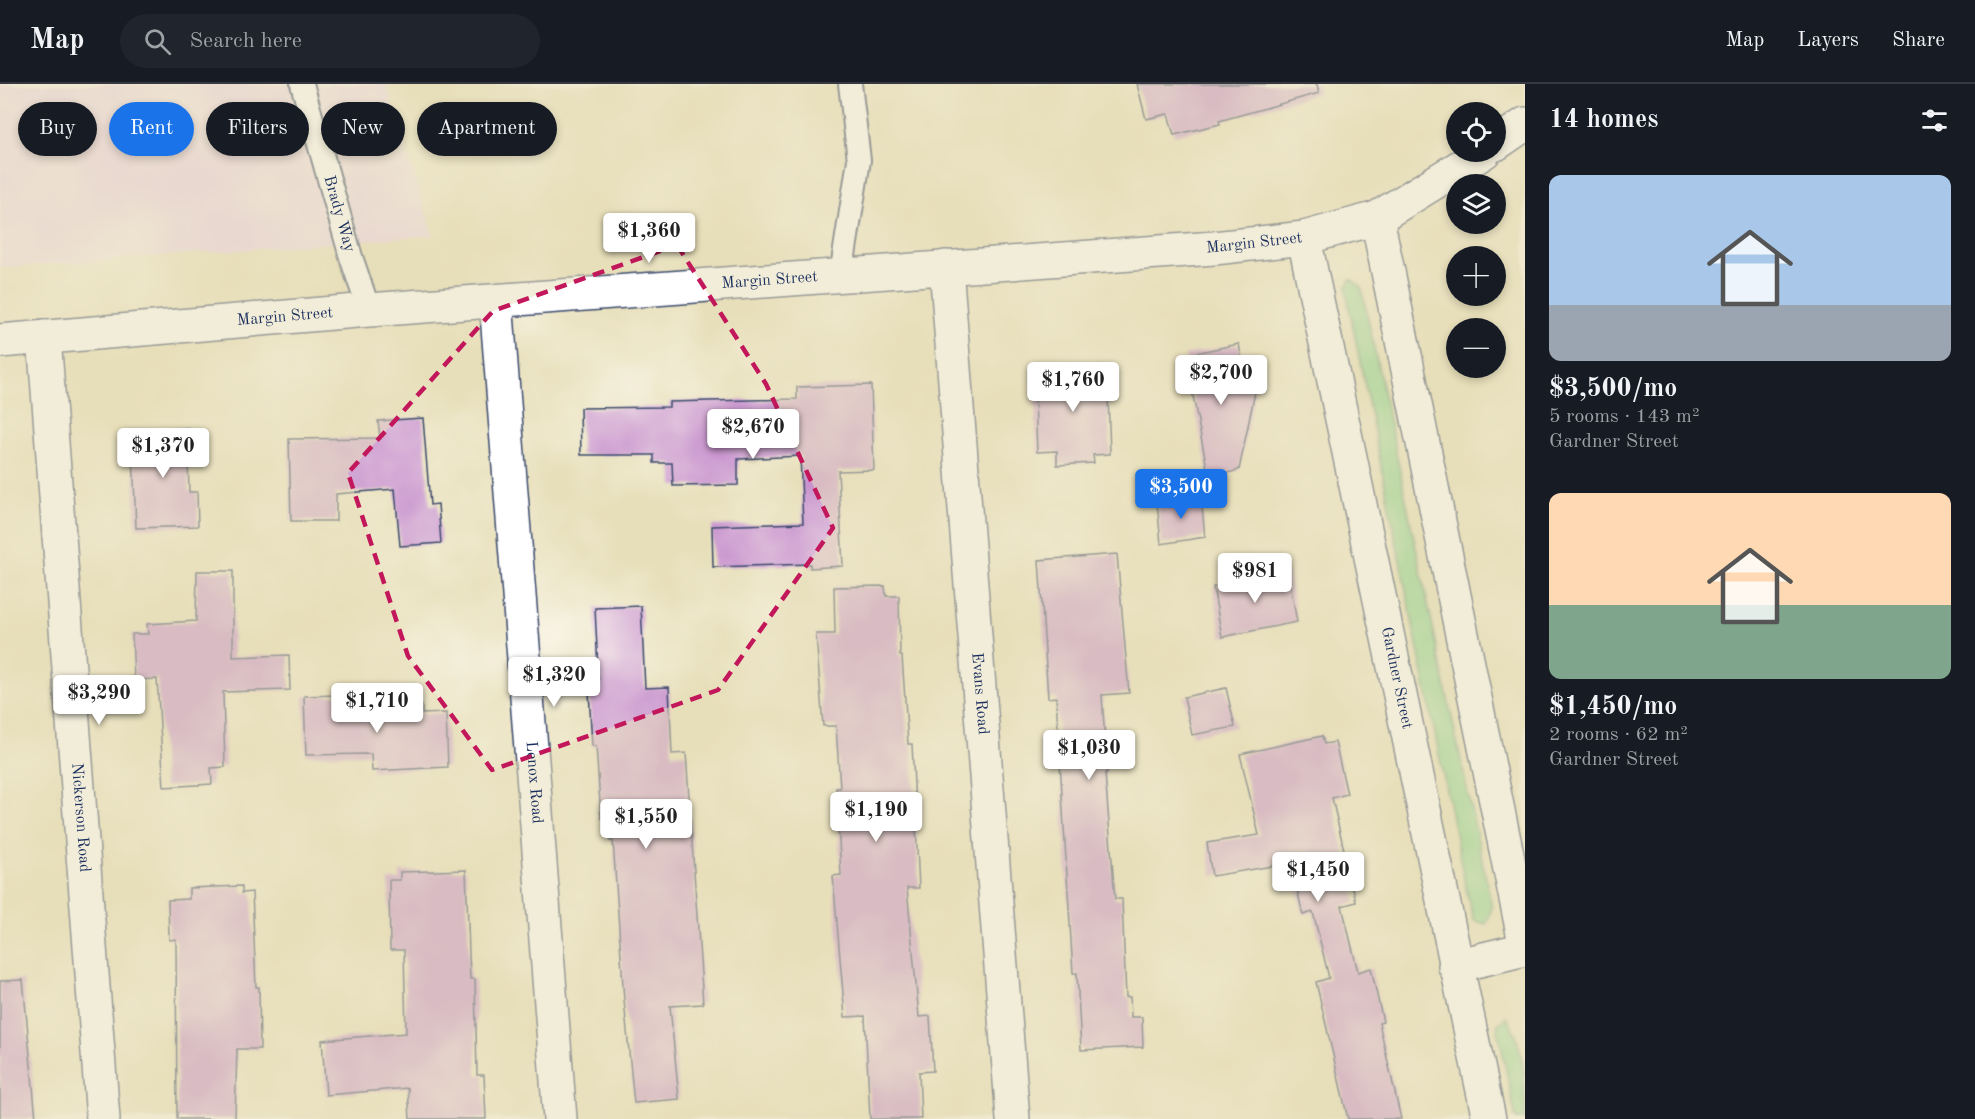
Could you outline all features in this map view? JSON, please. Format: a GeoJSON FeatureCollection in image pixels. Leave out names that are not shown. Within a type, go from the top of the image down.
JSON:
{"type":"FeatureCollection","features":[{"type":"Feature","properties":{"kind":"main road"},"geometry":{"type":"LineString","coordinates":[[1506,137],[1525,124]]}},
{"type":"Feature","properties":{"kind":"main road","name":"Margin Street"},"geometry":{"type":"LineString","coordinates":[[0,341],[369,310],[1214,248],[1304,238],[1377,218],[1468,162]]}},
{"type":"Feature","properties":{"kind":"main road"},"geometry":{"type":"LineString","coordinates":[[1377,218],[1525,943]]}},
{"type":"Feature","properties":{"kind":"main road","name":"Gardner Street"},"geometry":{"type":"LineString","coordinates":[[1304,238],[1455,966],[1489,1119]]}},
{"type":"Feature","properties":{"kind":"main road","name":"Evans Road"},"geometry":{"type":"LineString","coordinates":[[946,267],[1013,1119]]}},
{"type":"Feature","properties":{"kind":"main road","name":"Lenox Road"},"geometry":{"type":"LineString","coordinates":[[496,301],[560,1119]]}},
{"type":"Feature","properties":{"kind":"main road","name":"Nickerson Road"},"geometry":{"type":"LineString","coordinates":[[44,337],[103,1119]]}},
{"type":"Feature","properties":{"kind":"main road"},"geometry":{"type":"LineString","coordinates":[[1455,966],[1525,949]]}},
{"type":"Feature","properties":{"kind":"lane","name":"Brady Way"},"geometry":{"type":"LineString","coordinates":[[302,84],[351,257],[369,310]]}},
{"type":"Feature","properties":{"kind":"lane"},"geometry":{"type":"LineString","coordinates":[[841,275],[859,160],[850,84]]}},
{"type":"Feature","properties":{"kind":"highlighted area"},"geometry":{"type":"Polygon","coordinates":[[[677,245],[766,384],[833,528],[718,690],[492,770],[408,656],[348,473],[493,311],[677,245]]]}},
{"type":"Feature","properties":{"kind":"shaded area"},"geometry":{"type":"Polygon","coordinates":[[[0,84],[386,84],[392,102],[321,102],[321,156],[405,156],[405,145],[433,235],[0,268],[0,84]]]}},
{"type":"Feature","properties":{"kind":"green space"},"geometry":{"type":"Polygon","coordinates":[[[1350,279],[1361,286],[1492,908],[1486,924],[1474,921],[1467,893],[1349,307],[1346,288],[1350,279]]]}},
{"type":"Feature","properties":{"kind":"green space"},"geometry":{"type":"Polygon","coordinates":[[[1506,1017],[1517,1039],[1523,1066],[1525,1119],[1516,1119],[1497,1025],[1506,1017]]]}},
{"type":"Feature","properties":{"kind":"building"},"geometry":{"type":"Polygon","coordinates":[[[1137,84],[1317,84],[1319,93],[1219,121],[1220,124],[1174,135],[1168,114],[1146,119],[1137,84]]]}},
{"type":"Feature","properties":{"kind":"building"},"geometry":{"type":"Polygon","coordinates":[[[1239,344],[1245,376],[1255,392],[1239,470],[1209,478],[1185,355],[1239,344]]]}},
{"type":"Feature","properties":{"kind":"building"},"geometry":{"type":"Polygon","coordinates":[[[1107,366],[1110,454],[1093,455],[1094,463],[1057,465],[1057,451],[1037,452],[1034,370],[1107,366]]]}},
{"type":"Feature","properties":{"kind":"building"},"geometry":{"type":"Polygon","coordinates":[[[871,385],[874,470],[838,471],[843,566],[810,568],[810,564],[713,567],[712,526],[803,523],[800,456],[738,459],[738,485],[673,486],[672,463],[654,463],[654,455],[581,455],[580,408],[669,407],[669,402],[797,399],[797,387],[871,385]]]}},
{"type":"Feature","properties":{"kind":"building"},"geometry":{"type":"Polygon","coordinates":[[[423,418],[430,505],[438,504],[441,543],[400,546],[395,489],[336,494],[336,521],[291,521],[289,439],[380,438],[378,421],[423,418]]]}},
{"type":"Feature","properties":{"kind":"building"},"geometry":{"type":"Polygon","coordinates":[[[187,428],[189,492],[197,492],[198,526],[136,528],[132,430],[187,428]]]}},
{"type":"Feature","properties":{"kind":"building"},"geometry":{"type":"Polygon","coordinates":[[[1201,497],[1205,537],[1161,544],[1157,503],[1201,497]]]}},
{"type":"Feature","properties":{"kind":"building"},"geometry":{"type":"Polygon","coordinates":[[[1117,554],[1129,693],[1102,695],[1107,773],[1105,773],[1115,899],[1122,899],[1126,997],[1130,997],[1131,1017],[1142,1017],[1143,1047],[1081,1050],[1077,973],[1073,973],[1056,697],[1048,698],[1039,560],[1117,554]]]}},
{"type":"Feature","properties":{"kind":"building"},"geometry":{"type":"Polygon","coordinates":[[[197,571],[233,571],[233,657],[289,655],[290,690],[223,692],[225,767],[211,768],[212,784],[164,787],[157,679],[134,680],[132,634],[148,634],[147,624],[196,621],[197,571]]]}},
{"type":"Feature","properties":{"kind":"building"},"geometry":{"type":"Polygon","coordinates":[[[1288,572],[1297,622],[1222,637],[1213,587],[1288,572]]]}},
{"type":"Feature","properties":{"kind":"building"},"geometry":{"type":"Polygon","coordinates":[[[885,586],[886,596],[899,596],[900,656],[902,656],[908,744],[912,744],[919,888],[907,888],[919,1017],[930,1016],[933,1071],[919,1072],[921,1119],[870,1119],[865,1016],[845,1017],[833,876],[841,875],[836,788],[840,788],[836,726],[823,726],[816,634],[835,634],[834,587],[885,586]]]}},
{"type":"Feature","properties":{"kind":"building"},"geometry":{"type":"Polygon","coordinates":[[[641,606],[645,688],[669,687],[672,754],[686,753],[703,1004],[670,1006],[679,1099],[634,1103],[613,841],[610,841],[609,818],[601,818],[596,746],[592,746],[589,691],[599,691],[595,608],[641,606]]]}},
{"type":"Feature","properties":{"kind":"building"},"geometry":{"type":"Polygon","coordinates":[[[1226,688],[1235,727],[1192,735],[1184,697],[1226,688]]]}},
{"type":"Feature","properties":{"kind":"building"},"geometry":{"type":"Polygon","coordinates":[[[339,695],[339,710],[422,705],[422,714],[446,713],[448,767],[372,771],[371,754],[306,755],[304,696],[339,695]]]}},
{"type":"Feature","properties":{"kind":"building"},"geometry":{"type":"Polygon","coordinates":[[[1322,736],[1324,744],[1335,742],[1347,794],[1332,798],[1356,902],[1342,906],[1358,972],[1371,968],[1383,1022],[1379,1023],[1401,1119],[1348,1119],[1316,982],[1329,978],[1313,912],[1303,915],[1291,863],[1212,876],[1207,843],[1259,835],[1240,754],[1322,736]]]}},
{"type":"Feature","properties":{"kind":"building"},"geometry":{"type":"Polygon","coordinates":[[[466,870],[470,979],[475,979],[477,1075],[484,1075],[486,1119],[410,1119],[408,1088],[326,1095],[322,1040],[406,1033],[404,950],[390,950],[389,880],[400,880],[400,872],[466,870]]]}},
{"type":"Feature","properties":{"kind":"building"},"geometry":{"type":"Polygon","coordinates":[[[242,886],[242,893],[252,892],[256,987],[259,987],[260,1049],[237,1049],[235,1119],[177,1119],[176,939],[169,940],[168,900],[189,899],[189,888],[242,886]]]}},
{"type":"Feature","properties":{"kind":"building"},"geometry":{"type":"Polygon","coordinates":[[[23,980],[36,1119],[0,1119],[0,981],[23,980]]]}}]}
